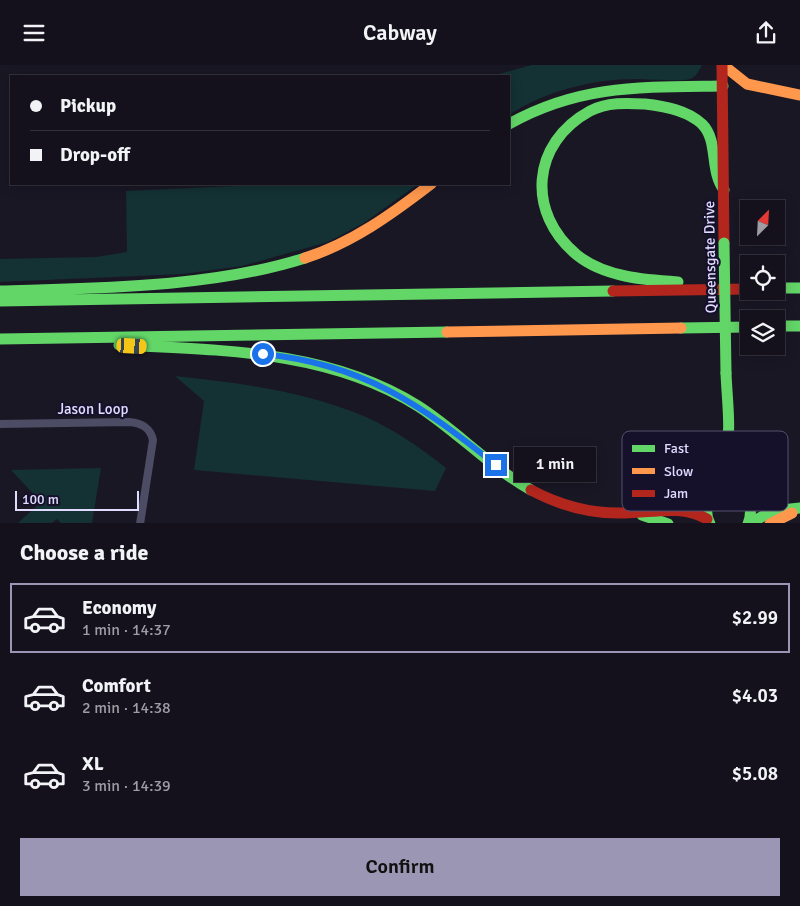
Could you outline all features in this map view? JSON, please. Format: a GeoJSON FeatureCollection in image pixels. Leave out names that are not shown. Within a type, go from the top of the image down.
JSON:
{"type":"FeatureCollection","features":[{"type":"Feature","properties":{"kind":"main road","name":"Queensgate Drive"},"geometry":{"type":"LineString","coordinates":[[723,65],[728,431]]}},
{"type":"Feature","properties":{"kind":"main road"},"geometry":{"type":"LineString","coordinates":[[723,65],[742,82],[752,86],[800,95]]}},
{"type":"Feature","properties":{"kind":"main road"},"geometry":{"type":"LineString","coordinates":[[510,123],[551,102],[587,92],[723,86]]}},
{"type":"Feature","properties":{"kind":"main road"},"geometry":{"type":"LineString","coordinates":[[724,190],[716,178],[710,136],[701,123],[676,110],[634,101],[598,106],[569,123],[554,140],[548,153],[541,181],[545,209],[550,222],[566,245],[589,263],[619,273],[651,279],[740,287]]}},
{"type":"Feature","properties":{"kind":"main road"},"geometry":{"type":"LineString","coordinates":[[0,291],[120,286],[239,276],[264,270],[318,253],[356,235],[391,214],[430,185]]}},
{"type":"Feature","properties":{"kind":"main road"},"geometry":{"type":"LineString","coordinates":[[0,301],[740,288]]}},
{"type":"Feature","properties":{"kind":"main road"},"geometry":{"type":"LineString","coordinates":[[785,288],[800,288]]}},
{"type":"Feature","properties":{"kind":"main road"},"geometry":{"type":"LineString","coordinates":[[785,326],[800,326]]}},
{"type":"Feature","properties":{"kind":"main road"},"geometry":{"type":"LineString","coordinates":[[0,339],[740,327]]}},
{"type":"Feature","properties":{"kind":"main road"},"geometry":{"type":"LineString","coordinates":[[39,338],[97,344],[249,352],[298,359],[332,367],[375,383],[415,404],[438,419],[510,476],[538,494],[561,504],[585,511],[634,513],[668,511]]}},
{"type":"Feature","properties":{"kind":"main road"},"geometry":{"type":"LineString","coordinates":[[770,523],[800,509]]}},
{"type":"Feature","properties":{"kind":"main road"},"geometry":{"type":"LineString","coordinates":[[687,511],[708,522]]}},
{"type":"Feature","properties":{"kind":"main road"},"geometry":{"type":"LineString","coordinates":[[749,523],[772,511]]}},
{"type":"Feature","properties":{"kind":"main road"},"geometry":{"type":"LineString","coordinates":[[634,513],[668,523]]}},
{"type":"Feature","properties":{"kind":"street","name":"Jason Loop"},"geometry":{"type":"LineString","coordinates":[[0,423],[129,422],[144,425],[152,435],[153,440],[140,523]]}},
{"type":"Feature","properties":{"kind":"green space"},"geometry":{"type":"Polygon","coordinates":[[[532,65],[702,65],[694,77],[686,80],[636,79],[603,81],[570,88],[538,99],[510,114],[510,75],[495,75],[532,65]]]}},
{"type":"Feature","properties":{"kind":"green space"},"geometry":{"type":"Polygon","coordinates":[[[258,185],[417,185],[364,223],[328,242],[242,266],[183,274],[0,282],[0,259],[96,257],[127,252],[126,191],[258,185]]]}},
{"type":"Feature","properties":{"kind":"green space"},"geometry":{"type":"Polygon","coordinates":[[[175,376],[272,389],[343,408],[377,422],[446,468],[435,491],[194,470],[204,401],[175,376]]]}},
{"type":"Feature","properties":{"kind":"green space"},"geometry":{"type":"Polygon","coordinates":[[[101,468],[92,523],[61,523],[57,519],[52,523],[18,523],[41,502],[11,470],[101,468]]]}},
{"type":"Feature","properties":{"kind":"traffic: fast"},"geometry":{"type":"LineString","coordinates":[[510,124],[561,101],[613,90],[723,86]]}},
{"type":"Feature","properties":{"kind":"traffic: fast"},"geometry":{"type":"LineString","coordinates":[[678,282],[652,280],[612,273],[577,255],[560,238],[549,219],[543,199],[542,179],[547,160],[556,141],[570,125],[590,111],[603,106],[631,103],[675,109],[696,119],[707,131],[719,182],[724,190]]}},
{"type":"Feature","properties":{"kind":"traffic: fast"},"geometry":{"type":"LineString","coordinates":[[724,243],[726,373]]}},
{"type":"Feature","properties":{"kind":"traffic: fast"},"geometry":{"type":"LineString","coordinates":[[0,291],[154,285],[193,281],[269,268],[305,258]]}},
{"type":"Feature","properties":{"kind":"traffic: fast"},"geometry":{"type":"LineString","coordinates":[[785,288],[800,288]]}},
{"type":"Feature","properties":{"kind":"traffic: fast"},"geometry":{"type":"LineString","coordinates":[[0,301],[613,291]]}},
{"type":"Feature","properties":{"kind":"traffic: fast"},"geometry":{"type":"LineString","coordinates":[[785,326],[800,326]]}},
{"type":"Feature","properties":{"kind":"traffic: fast"},"geometry":{"type":"LineString","coordinates":[[681,328],[740,327]]}},
{"type":"Feature","properties":{"kind":"traffic: fast"},"geometry":{"type":"LineString","coordinates":[[0,339],[447,332]]}},
{"type":"Feature","properties":{"kind":"traffic: fast"},"geometry":{"type":"LineString","coordinates":[[119,345],[273,356],[311,363],[348,374],[384,388],[418,406],[502,471],[531,490]]}},
{"type":"Feature","properties":{"kind":"traffic: fast"},"geometry":{"type":"LineString","coordinates":[[726,373],[728,431]]}},
{"type":"Feature","properties":{"kind":"traffic: fast"},"geometry":{"type":"LineString","coordinates":[[788,509],[800,508]]}},
{"type":"Feature","properties":{"kind":"traffic: fast"},"geometry":{"type":"LineString","coordinates":[[707,511],[710,523]]}},
{"type":"Feature","properties":{"kind":"traffic: fast"},"geometry":{"type":"LineString","coordinates":[[748,523],[750,511]]}},
{"type":"Feature","properties":{"kind":"traffic: fast"},"geometry":{"type":"LineString","coordinates":[[751,523],[772,511]]}},
{"type":"Feature","properties":{"kind":"traffic: fast"},"geometry":{"type":"LineString","coordinates":[[642,515],[665,523]]}},
{"type":"Feature","properties":{"kind":"traffic: slow"},"geometry":{"type":"LineString","coordinates":[[723,65],[747,84],[800,95]]}},
{"type":"Feature","properties":{"kind":"traffic: slow"},"geometry":{"type":"LineString","coordinates":[[305,258],[322,252],[371,227],[430,185]]}},
{"type":"Feature","properties":{"kind":"traffic: slow"},"geometry":{"type":"LineString","coordinates":[[447,332],[681,328]]}},
{"type":"Feature","properties":{"kind":"traffic: slow"},"geometry":{"type":"LineString","coordinates":[[772,523],[792,513]]}},
{"type":"Feature","properties":{"kind":"traffic: jam"},"geometry":{"type":"LineString","coordinates":[[722,65],[724,243]]}},
{"type":"Feature","properties":{"kind":"traffic: jam"},"geometry":{"type":"LineString","coordinates":[[613,291],[740,289]]}},
{"type":"Feature","properties":{"kind":"traffic: jam"},"geometry":{"type":"LineString","coordinates":[[531,490],[565,505],[599,512],[652,511]]}},
{"type":"Feature","properties":{"kind":"traffic: jam"},"geometry":{"type":"LineString","coordinates":[[677,511],[697,514],[707,519]]}},
{"type":"Feature","properties":{"kind":"route"},"geometry":{"type":"LineString","coordinates":[[263,354],[277,355],[332,367],[375,383],[415,404],[438,419],[496,465]]}}]}
